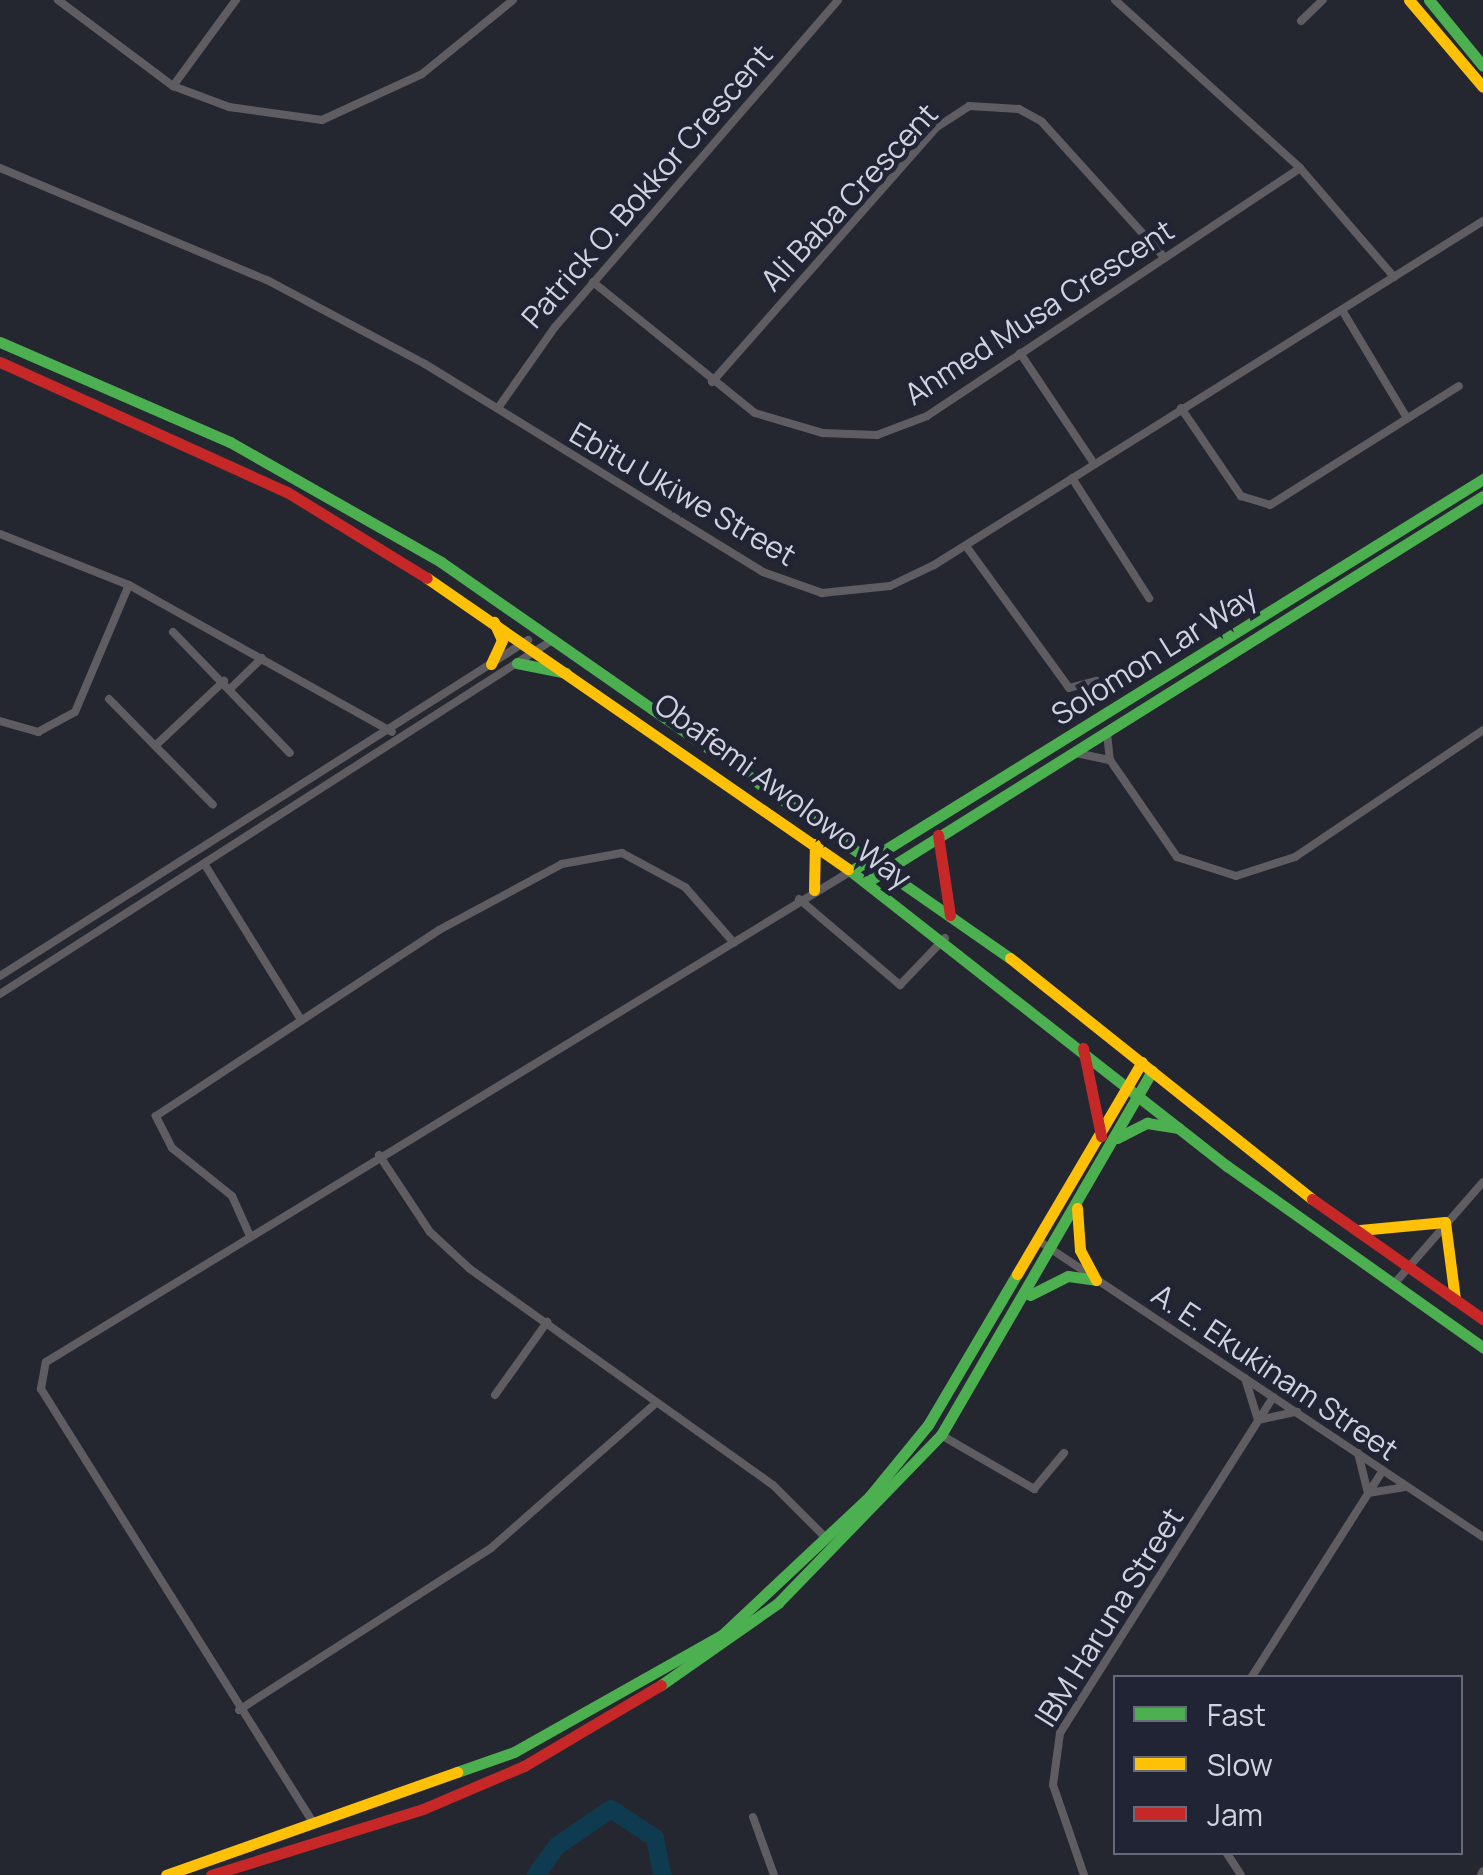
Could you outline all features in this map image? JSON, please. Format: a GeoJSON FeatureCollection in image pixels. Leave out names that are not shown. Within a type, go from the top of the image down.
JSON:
{"type":"FeatureCollection","features":[{"type":"Feature","properties":{"kind":"main road"},"geometry":{"type":"LineString","coordinates":[[1409,0],[1483,87]]}},
{"type":"Feature","properties":{"kind":"main road"},"geometry":{"type":"LineString","coordinates":[[1429,0],[1483,66]]}},
{"type":"Feature","properties":{"kind":"main road","name":"Obafemi Awolowo Way"},"geometry":{"type":"LineString","coordinates":[[0,342],[284,470],[542,630],[950,915],[1356,1230],[1483,1319]]}},
{"type":"Feature","properties":{"kind":"main road","name":"Obafemi Awolowo Way"},"geometry":{"type":"LineString","coordinates":[[0,362],[260,478],[527,640],[946,938],[1079,1040],[1184,1130],[1483,1347]]}},
{"type":"Feature","properties":{"kind":"main road","name":"Solomon Lar Way"},"geometry":{"type":"LineString","coordinates":[[850,872],[1483,480]]}},
{"type":"Feature","properties":{"kind":"main road","name":"Solomon Lar Way"},"geometry":{"type":"LineString","coordinates":[[867,882],[1483,496]]}},
{"type":"Feature","properties":{"kind":"main road"},"geometry":{"type":"LineString","coordinates":[[488,615],[502,640],[491,664]]}},
{"type":"Feature","properties":{"kind":"main road"},"geometry":{"type":"LineString","coordinates":[[517,663],[588,683]]}},
{"type":"Feature","properties":{"kind":"main road"},"geometry":{"type":"LineString","coordinates":[[938,835],[950,915]]}},
{"type":"Feature","properties":{"kind":"main road"},"geometry":{"type":"LineString","coordinates":[[814,890],[822,870],[815,844]]}},
{"type":"Feature","properties":{"kind":"main road"},"geometry":{"type":"LineString","coordinates":[[166,1875],[514,1752],[698,1658],[826,1539],[928,1425],[1076,1205],[1105,1142],[1096,1080],[1079,1040]]}},
{"type":"Feature","properties":{"kind":"main road"},"geometry":{"type":"LineString","coordinates":[[212,1875],[423,1809],[524,1766],[698,1658],[834,1552],[940,1435],[1023,1300],[1047,1246],[1147,1067]]}},
{"type":"Feature","properties":{"kind":"main road"},"geometry":{"type":"LineString","coordinates":[[1105,1142],[1147,1123],[1184,1130]]}},
{"type":"Feature","properties":{"kind":"main road"},"geometry":{"type":"LineString","coordinates":[[1023,1300],[1052,1280],[1096,1280],[1080,1250],[1076,1205]]}},
{"type":"Feature","properties":{"kind":"main road"},"geometry":{"type":"LineString","coordinates":[[1356,1230],[1445,1222],[1455,1299]]}},
{"type":"Feature","properties":{"kind":"street"},"geometry":{"type":"LineString","coordinates":[[58,0],[173,86],[276,118],[322,120],[422,74],[513,0]]}},
{"type":"Feature","properties":{"kind":"street"},"geometry":{"type":"LineString","coordinates":[[173,86],[236,0]]}},
{"type":"Feature","properties":{"kind":"street","name":"Patrick O. Bokkor Crescent"},"geometry":{"type":"LineString","coordinates":[[498,408],[593,282],[838,0]]}},
{"type":"Feature","properties":{"kind":"street"},"geometry":{"type":"LineString","coordinates":[[1116,0],[1300,168],[1394,277]]}},
{"type":"Feature","properties":{"kind":"street"},"geometry":{"type":"LineString","coordinates":[[1301,22],[1323,0]]}},
{"type":"Feature","properties":{"kind":"street","name":"Ali Baba Crescent"},"geometry":{"type":"LineString","coordinates":[[712,382],[937,127],[969,106],[1019,109],[1042,122],[1165,258]]}},
{"type":"Feature","properties":{"kind":"street","name":"Ebitu Ukiwe Street"},"geometry":{"type":"LineString","coordinates":[[0,168],[267,280],[498,408],[652,509],[802,588],[890,586],[966,546],[1093,462],[1483,221]]}},
{"type":"Feature","properties":{"kind":"street","name":"Ahmed Musa Crescent"},"geometry":{"type":"LineString","coordinates":[[593,282],[712,382],[789,426],[877,435],[927,416],[1300,168]]}},
{"type":"Feature","properties":{"kind":"street"},"geometry":{"type":"LineString","coordinates":[[1342,310],[1407,418]]}},
{"type":"Feature","properties":{"kind":"street"},"geometry":{"type":"LineString","coordinates":[[1020,353],[1093,462]]}},
{"type":"Feature","properties":{"kind":"street"},"geometry":{"type":"LineString","coordinates":[[1182,408],[1254,504],[1270,504],[1459,386]]}},
{"type":"Feature","properties":{"kind":"street"},"geometry":{"type":"LineString","coordinates":[[1072,478],[1149,598]]}},
{"type":"Feature","properties":{"kind":"street"},"geometry":{"type":"LineString","coordinates":[[0,534],[129,585],[401,736]]}},
{"type":"Feature","properties":{"kind":"street"},"geometry":{"type":"LineString","coordinates":[[966,546],[1070,688],[1096,681]]}},
{"type":"Feature","properties":{"kind":"street"},"geometry":{"type":"LineString","coordinates":[[0,721],[38,732],[76,712],[129,585]]}},
{"type":"Feature","properties":{"kind":"street"},"geometry":{"type":"LineString","coordinates":[[0,976],[542,630]]}},
{"type":"Feature","properties":{"kind":"street"},"geometry":{"type":"LineString","coordinates":[[173,632],[290,753]]}},
{"type":"Feature","properties":{"kind":"street"},"geometry":{"type":"LineString","coordinates":[[0,994],[554,639]]}},
{"type":"Feature","properties":{"kind":"street"},"geometry":{"type":"LineString","coordinates":[[156,746],[262,658]]}},
{"type":"Feature","properties":{"kind":"street"},"geometry":{"type":"LineString","coordinates":[[109,700],[213,805]]}},
{"type":"Feature","properties":{"kind":"street"},"geometry":{"type":"LineString","coordinates":[[1107,733],[1110,760],[1177,857],[1236,876],[1295,857],[1483,730]]}},
{"type":"Feature","properties":{"kind":"street"},"geometry":{"type":"LineString","coordinates":[[1075,753],[1110,760]]}},
{"type":"Feature","properties":{"kind":"street"},"geometry":{"type":"LineString","coordinates":[[250,1236],[232,1196],[172,1148],[156,1116],[439,930],[599,853],[622,854],[685,887],[734,942]]}},
{"type":"Feature","properties":{"kind":"street"},"geometry":{"type":"LineString","coordinates":[[205,865],[301,1020]]}},
{"type":"Feature","properties":{"kind":"street"},"geometry":{"type":"LineString","coordinates":[[314,1824],[239,1710],[40,1383],[46,1362],[379,1155],[596,1034],[799,898],[850,872]]}},
{"type":"Feature","properties":{"kind":"street"},"geometry":{"type":"LineString","coordinates":[[799,898],[900,985],[946,938]]}},
{"type":"Feature","properties":{"kind":"street"},"geometry":{"type":"LineString","coordinates":[[379,1155],[430,1232],[654,1405],[773,1485],[826,1539]]}},
{"type":"Feature","properties":{"kind":"street"},"geometry":{"type":"LineString","coordinates":[[1394,1284],[1483,1182]]}},
{"type":"Feature","properties":{"kind":"street","name":"A. E. Ekukinam Street"},"geometry":{"type":"LineString","coordinates":[[1047,1246],[1483,1537]]}},
{"type":"Feature","properties":{"kind":"street"},"geometry":{"type":"LineString","coordinates":[[496,1395],[547,1322]]}},
{"type":"Feature","properties":{"kind":"street"},"geometry":{"type":"LineString","coordinates":[[1246,1378],[1258,1420],[1297,1412]]}},
{"type":"Feature","properties":{"kind":"street","name":"IBM Haruna Street"},"geometry":{"type":"LineString","coordinates":[[1084,1875],[1052,1785],[1060,1733],[1273,1397]]}},
{"type":"Feature","properties":{"kind":"street"},"geometry":{"type":"LineString","coordinates":[[239,1710],[491,1548],[654,1405]]}},
{"type":"Feature","properties":{"kind":"street"},"geometry":{"type":"LineString","coordinates":[[940,1435],[1034,1489],[1064,1453]]}},
{"type":"Feature","properties":{"kind":"street"},"geometry":{"type":"LineString","coordinates":[[1358,1454],[1368,1493]]}},
{"type":"Feature","properties":{"kind":"street"},"geometry":{"type":"LineString","coordinates":[[1253,1675],[1382,1470]]}},
{"type":"Feature","properties":{"kind":"street"},"geometry":{"type":"LineString","coordinates":[[1368,1493],[1408,1487]]}},
{"type":"Feature","properties":{"kind":"street"},"geometry":{"type":"LineString","coordinates":[[752,1817],[774,1875]]}},
{"type":"Feature","properties":{"kind":"waterway"},"geometry":{"type":"LineString","coordinates":[[536,1875],[557,1846],[611,1809],[655,1838],[662,1875]]}},
{"type":"Feature","properties":{"kind":"traffic: fast"},"geometry":{"type":"LineString","coordinates":[[1429,0],[1483,66]]}},
{"type":"Feature","properties":{"kind":"traffic: fast"},"geometry":{"type":"LineString","coordinates":[[0,342],[230,442],[441,562],[1010,958]]}},
{"type":"Feature","properties":{"kind":"traffic: fast"},"geometry":{"type":"LineString","coordinates":[[851,871],[1483,479]]}},
{"type":"Feature","properties":{"kind":"traffic: fast"},"geometry":{"type":"LineString","coordinates":[[867,882],[1483,496]]}},
{"type":"Feature","properties":{"kind":"traffic: fast"},"geometry":{"type":"LineString","coordinates":[[517,663],[566,673]]}},
{"type":"Feature","properties":{"kind":"traffic: fast"},"geometry":{"type":"LineString","coordinates":[[848,869],[1227,1166],[1483,1347]]}},
{"type":"Feature","properties":{"kind":"traffic: fast"},"geometry":{"type":"LineString","coordinates":[[661,1685],[778,1603],[941,1435],[1152,1071]]}},
{"type":"Feature","properties":{"kind":"traffic: fast"},"geometry":{"type":"LineString","coordinates":[[1117,1138],[1147,1123],[1179,1128]]}},
{"type":"Feature","properties":{"kind":"traffic: fast"},"geometry":{"type":"LineString","coordinates":[[457,1772],[514,1752],[722,1635],[869,1497],[928,1425],[1017,1274]]}},
{"type":"Feature","properties":{"kind":"traffic: fast"},"geometry":{"type":"LineString","coordinates":[[1030,1295],[1068,1276],[1096,1280]]}},
{"type":"Feature","properties":{"kind":"traffic: slow"},"geometry":{"type":"LineString","coordinates":[[1409,0],[1483,87]]}},
{"type":"Feature","properties":{"kind":"traffic: slow"},"geometry":{"type":"LineString","coordinates":[[427,578],[848,869]]}},
{"type":"Feature","properties":{"kind":"traffic: slow"},"geometry":{"type":"LineString","coordinates":[[491,664],[502,640],[494,622]]}},
{"type":"Feature","properties":{"kind":"traffic: slow"},"geometry":{"type":"LineString","coordinates":[[814,890],[815,844]]}},
{"type":"Feature","properties":{"kind":"traffic: slow"},"geometry":{"type":"LineString","coordinates":[[1010,958],[1312,1199]]}},
{"type":"Feature","properties":{"kind":"traffic: slow"},"geometry":{"type":"LineString","coordinates":[[1017,1274],[1142,1062]]}},
{"type":"Feature","properties":{"kind":"traffic: slow"},"geometry":{"type":"LineString","coordinates":[[1077,1208],[1080,1250],[1096,1280]]}},
{"type":"Feature","properties":{"kind":"traffic: slow"},"geometry":{"type":"LineString","coordinates":[[1360,1230],[1445,1222],[1455,1299]]}},
{"type":"Feature","properties":{"kind":"traffic: slow"},"geometry":{"type":"LineString","coordinates":[[166,1875],[457,1772]]}},
{"type":"Feature","properties":{"kind":"traffic: jam"},"geometry":{"type":"LineString","coordinates":[[0,362],[287,492],[427,578]]}},
{"type":"Feature","properties":{"kind":"traffic: jam"},"geometry":{"type":"LineString","coordinates":[[938,835],[950,915]]}},
{"type":"Feature","properties":{"kind":"traffic: jam"},"geometry":{"type":"LineString","coordinates":[[1083,1048],[1101,1136]]}},
{"type":"Feature","properties":{"kind":"traffic: jam"},"geometry":{"type":"LineString","coordinates":[[1312,1199],[1483,1319]]}},
{"type":"Feature","properties":{"kind":"traffic: jam"},"geometry":{"type":"LineString","coordinates":[[211,1875],[423,1809],[524,1766],[661,1685]]}}]}
